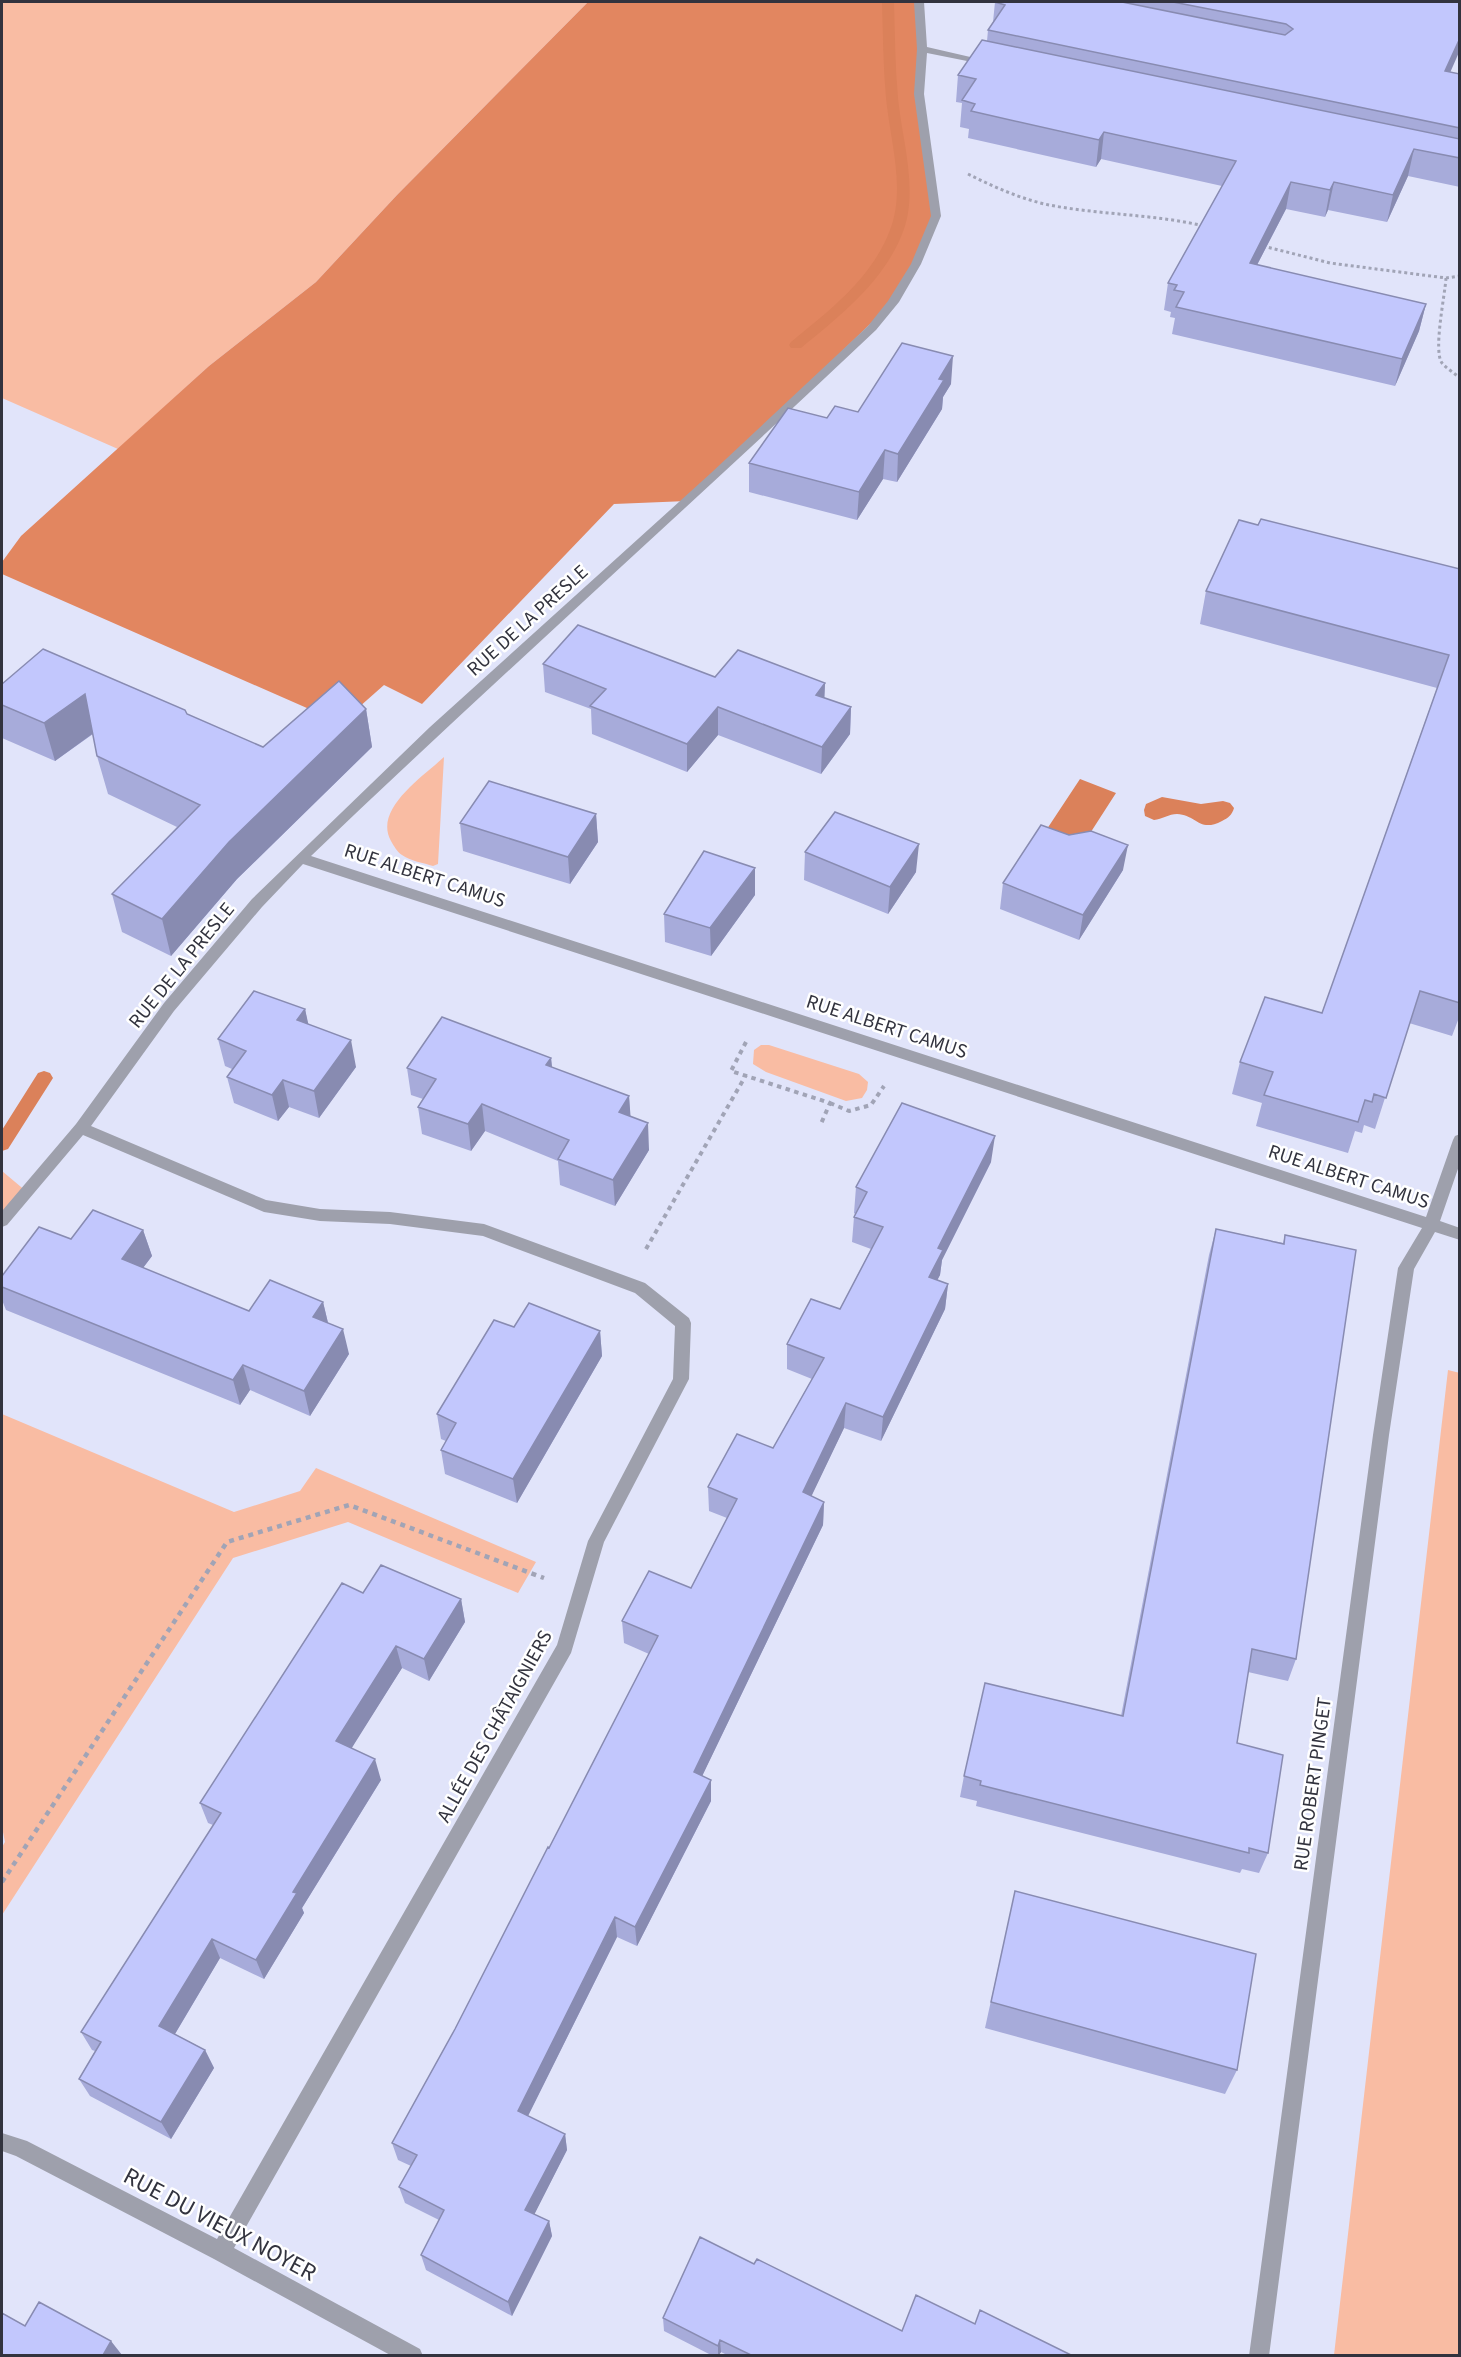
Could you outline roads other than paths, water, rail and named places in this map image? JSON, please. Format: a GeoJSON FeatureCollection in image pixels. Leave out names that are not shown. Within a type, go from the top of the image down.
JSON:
{"type":"FeatureCollection","features":[{"type":"Feature","properties":{"kind":"street","name":"RUE DE LA PRESLE"},"geometry":{"type":"LineString","coordinates":[[2,1221],[81,1128],[169,1007],[257,903],[435,730],[715,476],[872,328],[893,302],[916,264],[936,216],[919,94],[922,49],[919,2]]}},
{"type":"Feature","properties":{"kind":"street"},"geometry":{"type":"LineString","coordinates":[[922,49],[992,64]]}},
{"type":"Feature","properties":{"kind":"street","name":"RUE ALBERT CAMUS"},"geometry":{"type":"LineString","coordinates":[[301,858],[1460,1234]]}},
{"type":"Feature","properties":{"kind":"street","name":"ALLÉE DES CHÂTAIGNIERS"},"geometry":{"type":"LineString","coordinates":[[81,1128],[264,1206],[320,1215],[390,1218],[484,1230],[640,1288],[683,1323],[681,1380],[596,1541],[565,1647],[221,2252]]}},
{"type":"Feature","properties":{"kind":"street","name":"RUE ROBERT PINGET"},"geometry":{"type":"LineString","coordinates":[[1259,2355],[1381,1435],[1406,1268],[1431,1225],[1460,1140]]}},
{"type":"Feature","properties":{"kind":"street","name":"RUE DU VIEUX NOYER"},"geometry":{"type":"LineString","coordinates":[[2,2142],[20,2148],[221,2252],[413,2355]]}},
{"type":"Feature","properties":{"kind":"waterway"},"geometry":{"type":"LineString","coordinates":[[796,345],[841,307],[867,280],[889,248],[901,215],[902,182],[891,86],[888,2]]}},
{"type":"Feature","properties":{"kind":"waterway"},"geometry":{"type":"LineString","coordinates":[[2,1144],[44,1078]]}}]}
